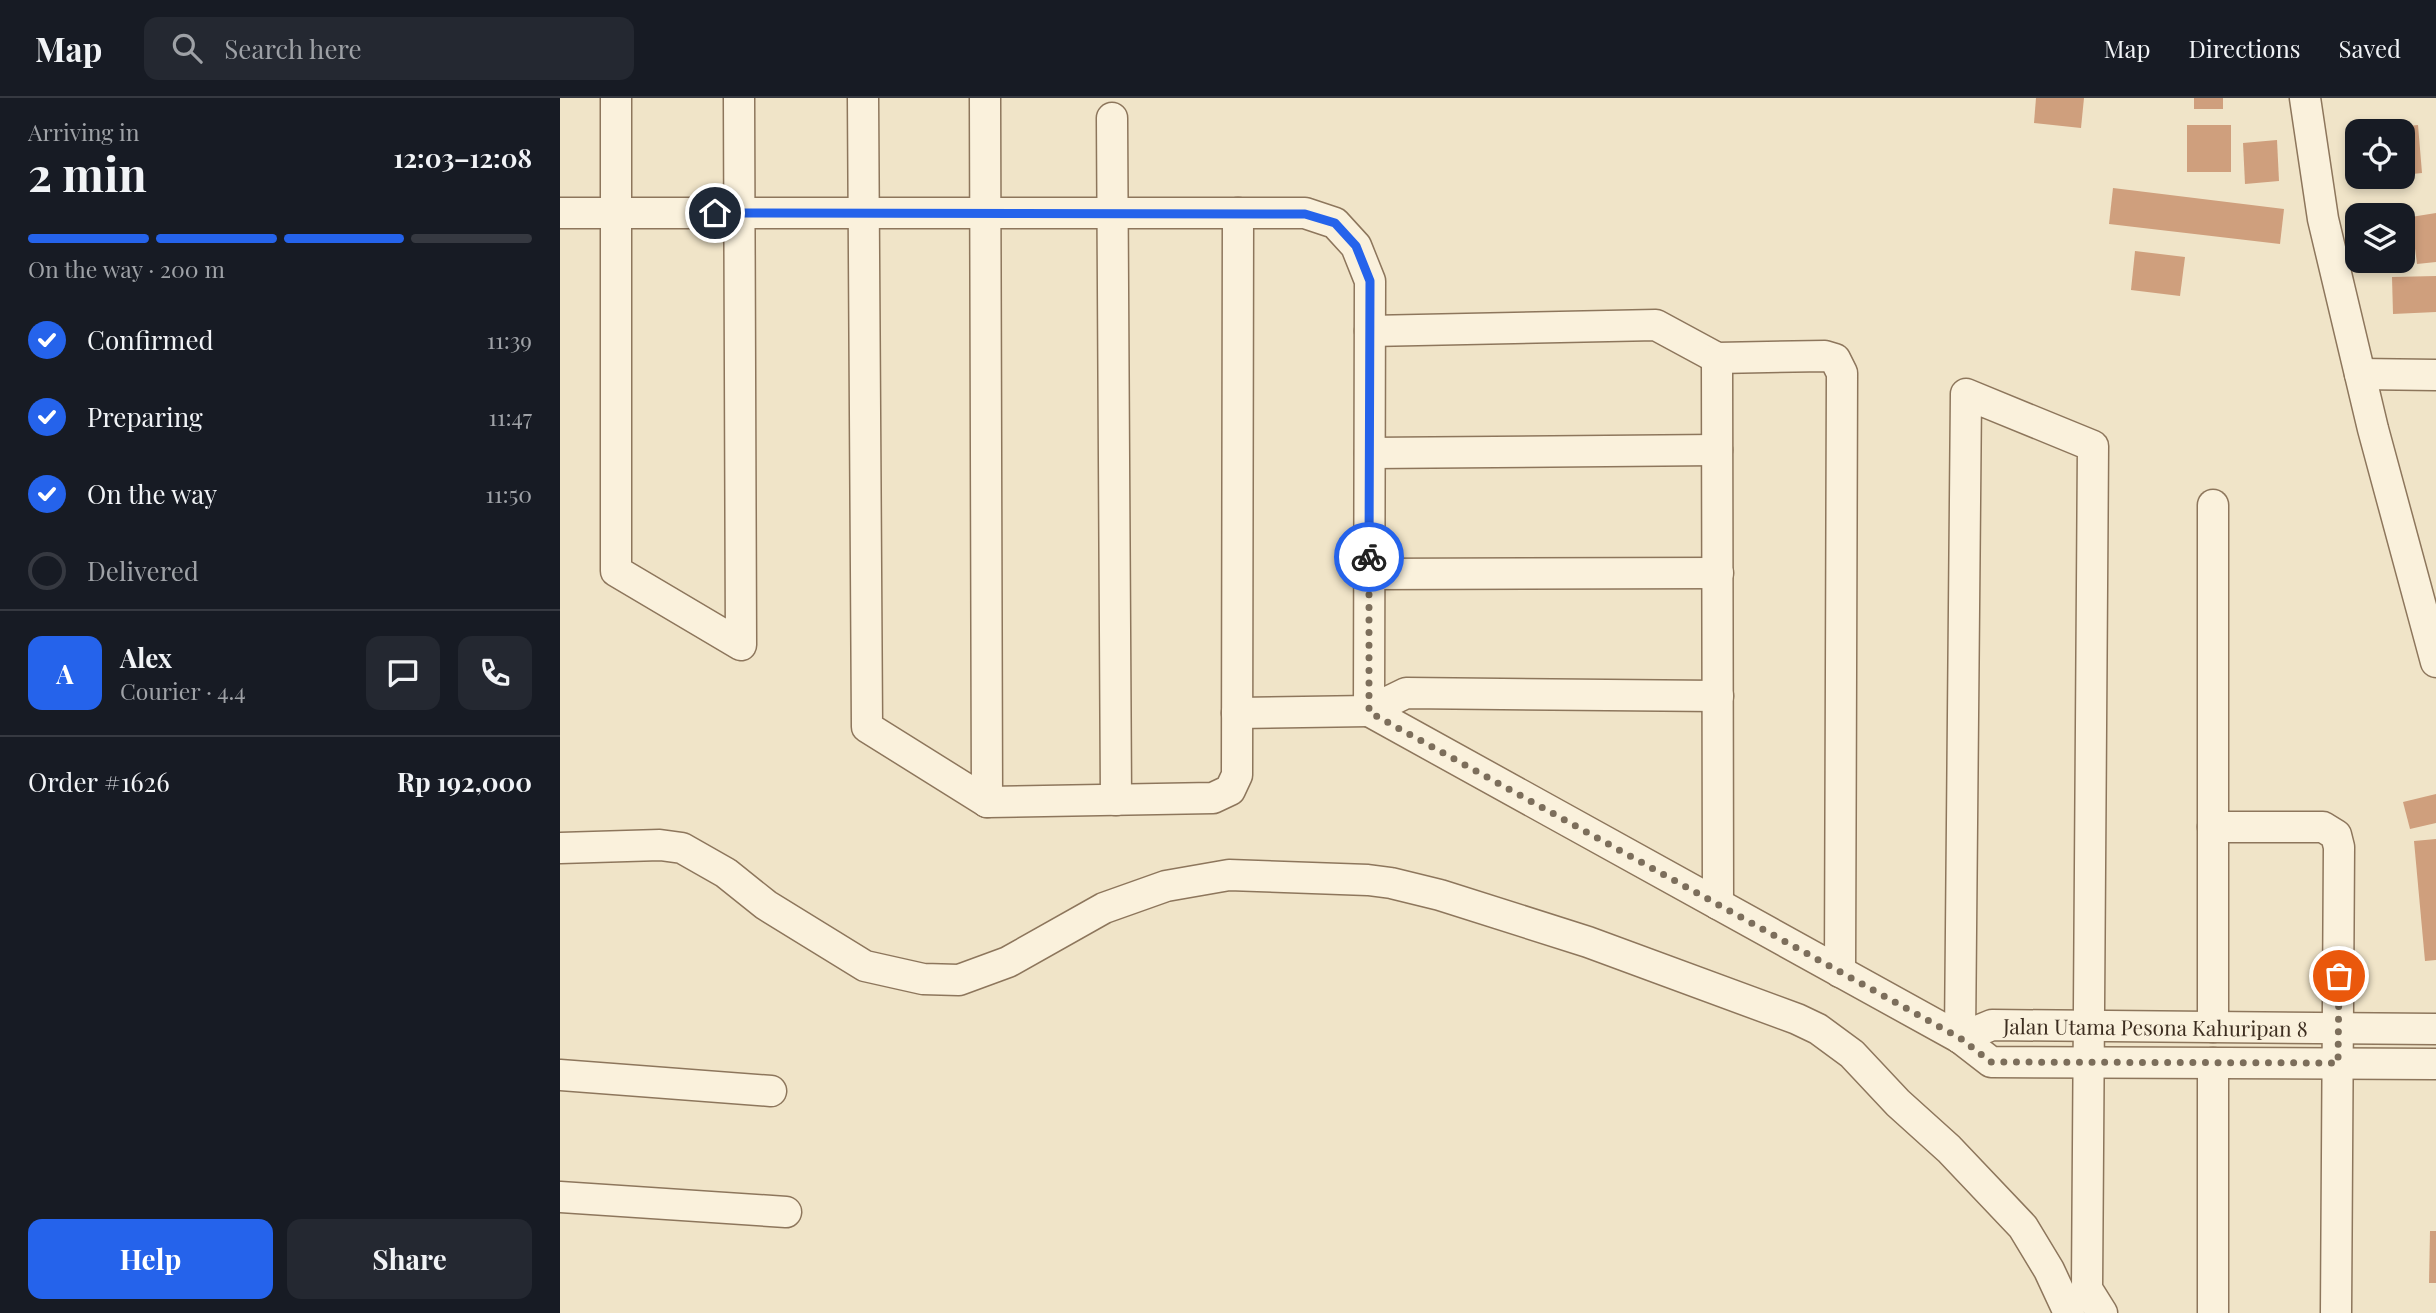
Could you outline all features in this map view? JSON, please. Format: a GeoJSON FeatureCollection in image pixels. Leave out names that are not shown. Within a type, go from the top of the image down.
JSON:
{"type":"FeatureCollection","features":[{"type":"Feature","properties":{"kind":"street"},"geometry":{"type":"LineString","coordinates":[[617,98],[616,571],[741,645],[739,98]]}},
{"type":"Feature","properties":{"kind":"street"},"geometry":{"type":"LineString","coordinates":[[863,98],[867,727],[987,802],[1213,798],[1230,790],[1237,775],[1238,214]]}},
{"type":"Feature","properties":{"kind":"street"},"geometry":{"type":"LineString","coordinates":[[985,98],[987,802]]}},
{"type":"Feature","properties":{"kind":"street"},"geometry":{"type":"LineString","coordinates":[[2305,98],[2323,219],[2360,374],[2436,662]]}},
{"type":"Feature","properties":{"kind":"street"},"geometry":{"type":"LineString","coordinates":[[1112,118],[1116,800]]}},
{"type":"Feature","properties":{"kind":"street"},"geometry":{"type":"LineString","coordinates":[[560,213],[1305,214],[1335,223],[1356,246],[1370,281],[1369,712]]}},
{"type":"Feature","properties":{"kind":"street"},"geometry":{"type":"LineString","coordinates":[[1370,331],[1656,325],[1717,358],[1825,356],[1835,359],[1842,373],[1840,972]]}},
{"type":"Feature","properties":{"kind":"street"},"geometry":{"type":"LineString","coordinates":[[1717,358],[1718,904]]}},
{"type":"Feature","properties":{"kind":"street"},"geometry":{"type":"LineString","coordinates":[[2360,374],[2436,375]]}},
{"type":"Feature","properties":{"kind":"street"},"geometry":{"type":"LineString","coordinates":[[1960,1038],[1966,394],[2093,446],[2087,1289],[2102,1313]]}},
{"type":"Feature","properties":{"kind":"street"},"geometry":{"type":"LineString","coordinates":[[1370,453],[1717,450]]}},
{"type":"Feature","properties":{"kind":"street"},"geometry":{"type":"LineString","coordinates":[[2213,505],[2213,1027]]}},
{"type":"Feature","properties":{"kind":"street"},"geometry":{"type":"LineString","coordinates":[[1369,574],[1718,573]]}},
{"type":"Feature","properties":{"kind":"street"},"geometry":{"type":"LineString","coordinates":[[1237,713],[1369,712],[1406,693],[1718,696]]}},
{"type":"Feature","properties":{"kind":"street","name":"Jalan Utama Pesona Kahuripan 8"},"geometry":{"type":"LineString","coordinates":[[1369,712],[1960,1038],[1991,1062],[2436,1064]]}},
{"type":"Feature","properties":{"kind":"street"},"geometry":{"type":"LineString","coordinates":[[2213,827],[2323,827],[2336,835],[2339,847],[2336,1313]]}},
{"type":"Feature","properties":{"kind":"street"},"geometry":{"type":"LineString","coordinates":[[560,848],[660,845],[682,848],[726,873],[766,905],[865,966],[940,981],[959,980],[1008,962],[1104,908],[1132,897],[1166,886],[1229,875],[1368,880],[1391,883],[1468,904],[1653,965],[1818,1029],[1852,1054],[1898,1102],[1949,1149],[2023,1227],[2049,1270],[2069,1313]]}},
{"type":"Feature","properties":{"kind":"street","name":"Jalan Utama Pesona Kahuripan 8"},"geometry":{"type":"LineString","coordinates":[[1960,1038],[1992,1025],[2436,1029]]}},
{"type":"Feature","properties":{"kind":"street"},"geometry":{"type":"LineString","coordinates":[[2213,1063],[2213,1313]]}},
{"type":"Feature","properties":{"kind":"street"},"geometry":{"type":"LineString","coordinates":[[560,1075],[771,1091]]}},
{"type":"Feature","properties":{"kind":"street"},"geometry":{"type":"LineString","coordinates":[[560,1197],[786,1212]]}},
{"type":"Feature","properties":{"kind":"building"},"geometry":{"type":"Polygon","coordinates":[[[2036,98],[2084,98],[2081,128],[2034,123],[2036,98]]]}},
{"type":"Feature","properties":{"kind":"building"},"geometry":{"type":"Polygon","coordinates":[[[2194,98],[2223,98],[2223,109],[2194,109],[2194,98]]]}},
{"type":"Feature","properties":{"kind":"building"},"geometry":{"type":"Polygon","coordinates":[[[2187,125],[2231,125],[2231,172],[2187,172],[2187,125]]]}},
{"type":"Feature","properties":{"kind":"building"},"geometry":{"type":"Polygon","coordinates":[[[2415,125],[2418,125],[2422,173],[2415,174],[2415,125]]]}},
{"type":"Feature","properties":{"kind":"building"},"geometry":{"type":"Polygon","coordinates":[[[2277,140],[2279,181],[2245,184],[2243,143],[2277,140]]]}},
{"type":"Feature","properties":{"kind":"building"},"geometry":{"type":"Polygon","coordinates":[[[2113,188],[2284,209],[2280,244],[2109,224],[2113,188]]]}},
{"type":"Feature","properties":{"kind":"building"},"geometry":{"type":"Polygon","coordinates":[[[2436,213],[2436,262],[2417,264],[2415,216],[2436,213]]]}},
{"type":"Feature","properties":{"kind":"building"},"geometry":{"type":"Polygon","coordinates":[[[2135,251],[2185,257],[2180,296],[2131,290],[2135,251]]]}},
{"type":"Feature","properties":{"kind":"building"},"geometry":{"type":"Polygon","coordinates":[[[2436,276],[2436,312],[2393,314],[2392,277],[2436,276]]]}},
{"type":"Feature","properties":{"kind":"building"},"geometry":{"type":"Polygon","coordinates":[[[2436,794],[2436,823],[2410,829],[2403,802],[2436,794]]]}},
{"type":"Feature","properties":{"kind":"building"},"geometry":{"type":"Polygon","coordinates":[[[2436,839],[2436,960],[2425,961],[2414,841],[2436,839]]]}},
{"type":"Feature","properties":{"kind":"building"},"geometry":{"type":"Polygon","coordinates":[[[2430,1231],[2436,1231],[2436,1283],[2429,1283],[2430,1231]]]}},
{"type":"Feature","properties":{"kind":"way so far"},"geometry":{"type":"LineString","coordinates":[[1369,557],[1369,712],[1960,1038],[1991,1062],[2338,1063],[2339,976]]}},
{"type":"Feature","properties":{"kind":"route"},"geometry":{"type":"LineString","coordinates":[[715,213],[1305,214],[1335,223],[1356,246],[1370,281],[1369,557]]}}]}
